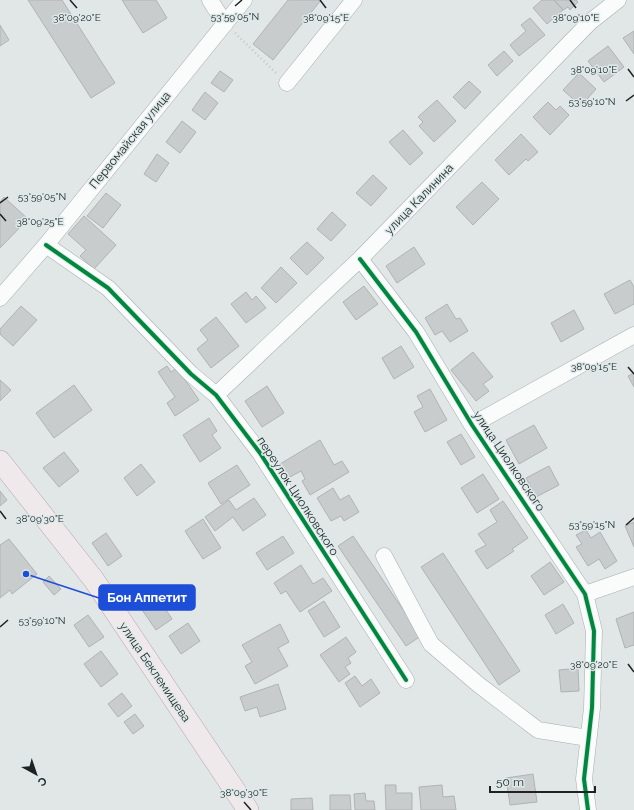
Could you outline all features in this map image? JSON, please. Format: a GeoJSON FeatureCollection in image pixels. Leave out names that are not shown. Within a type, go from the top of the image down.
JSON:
{"type":"FeatureCollection","features":[{"type":"Feature","properties":{"kind":"main road","name":"улица Беклемищева"},"geometry":{"type":"LineString","coordinates":[[0,461],[94,580],[248,810]]}},
{"type":"Feature","properties":{"kind":"street"},"geometry":{"type":"LineString","coordinates":[[210,0],[225,24]]}},
{"type":"Feature","properties":{"kind":"street","name":"Первомайская улица"},"geometry":{"type":"LineString","coordinates":[[0,298],[46,245],[244,0]]}},
{"type":"Feature","properties":{"kind":"street"},"geometry":{"type":"LineString","coordinates":[[287,83],[354,0]]}},
{"type":"Feature","properties":{"kind":"street","name":"улица Калинина"},"geometry":{"type":"LineString","coordinates":[[216,395],[360,259],[590,22],[618,0]]}},
{"type":"Feature","properties":{"kind":"street","name":"переулок Циолковского"},"geometry":{"type":"LineString","coordinates":[[46,245],[108,288],[191,374],[216,395],[260,453],[406,680]]}},
{"type":"Feature","properties":{"kind":"street","name":"улица Циолковского"},"geometry":{"type":"LineString","coordinates":[[360,259],[416,332],[472,425],[586,594],[594,631],[592,708],[584,779],[588,810]]}},
{"type":"Feature","properties":{"kind":"street"},"geometry":{"type":"LineString","coordinates":[[472,425],[634,335]]}},
{"type":"Feature","properties":{"kind":"street"},"geometry":{"type":"LineString","coordinates":[[384,556],[431,644],[479,685],[538,730],[588,738]]}},
{"type":"Feature","properties":{"kind":"street"},"geometry":{"type":"LineString","coordinates":[[586,594],[634,577]]}},
{"type":"Feature","properties":{"kind":"path"},"geometry":{"type":"LineString","coordinates":[[225,24],[287,83]]}},
{"type":"Feature","properties":{"kind":"building"},"geometry":{"type":"Polygon","coordinates":[[[28,0],[62,0],[115,83],[91,98],[28,0]]]}},
{"type":"Feature","properties":{"kind":"building"},"geometry":{"type":"Polygon","coordinates":[[[122,0],[156,0],[167,18],[143,33],[122,0]]]}},
{"type":"Feature","properties":{"kind":"building"},"geometry":{"type":"Polygon","coordinates":[[[288,0],[321,0],[273,60],[253,44],[288,0]]]}},
{"type":"Feature","properties":{"kind":"building"},"geometry":{"type":"Polygon","coordinates":[[[542,0],[554,0],[563,10],[547,24],[533,8],[542,0]]]}},
{"type":"Feature","properties":{"kind":"building"},"geometry":{"type":"Polygon","coordinates":[[[554,0],[576,0],[578,2],[570,10],[568,7],[563,10],[554,0]]]}},
{"type":"Feature","properties":{"kind":"building"},"geometry":{"type":"Polygon","coordinates":[[[530,18],[545,35],[519,56],[510,45],[526,31],[521,25],[530,18]]]}},
{"type":"Feature","properties":{"kind":"building"},"geometry":{"type":"Polygon","coordinates":[[[0,25],[9,40],[0,46],[0,25]]]}},
{"type":"Feature","properties":{"kind":"building"},"geometry":{"type":"Polygon","coordinates":[[[634,31],[634,54],[623,38],[634,31]]]}},
{"type":"Feature","properties":{"kind":"building"},"geometry":{"type":"Polygon","coordinates":[[[608,46],[624,67],[604,82],[588,61],[608,46]]]}},
{"type":"Feature","properties":{"kind":"building"},"geometry":{"type":"Polygon","coordinates":[[[504,51],[513,61],[497,76],[488,65],[504,51]]]}},
{"type":"Feature","properties":{"kind":"building"},"geometry":{"type":"Polygon","coordinates":[[[220,71],[233,80],[224,92],[211,83],[220,71]]]}},
{"type":"Feature","properties":{"kind":"building"},"geometry":{"type":"Polygon","coordinates":[[[579,73],[596,89],[581,106],[563,90],[579,73]]]}},
{"type":"Feature","properties":{"kind":"building"},"geometry":{"type":"Polygon","coordinates":[[[469,81],[481,92],[465,109],[453,97],[469,81]]]}},
{"type":"Feature","properties":{"kind":"building"},"geometry":{"type":"Polygon","coordinates":[[[205,92],[218,103],[205,120],[192,110],[205,92]]]}},
{"type":"Feature","properties":{"kind":"building"},"geometry":{"type":"Polygon","coordinates":[[[437,100],[456,121],[434,142],[419,126],[423,122],[418,117],[437,100]]]}},
{"type":"Feature","properties":{"kind":"building"},"geometry":{"type":"Polygon","coordinates":[[[548,102],[556,110],[560,106],[569,115],[550,135],[533,117],[548,102]]]}},
{"type":"Feature","properties":{"kind":"building"},"geometry":{"type":"Polygon","coordinates":[[[182,121],[196,132],[180,153],[166,142],[182,121]]]}},
{"type":"Feature","properties":{"kind":"building"},"geometry":{"type":"Polygon","coordinates":[[[403,130],[423,153],[410,165],[389,142],[403,130]]]}},
{"type":"Feature","properties":{"kind":"building"},"geometry":{"type":"Polygon","coordinates":[[[521,134],[538,152],[528,161],[526,159],[509,175],[495,160],[521,134]]]}},
{"type":"Feature","properties":{"kind":"building"},"geometry":{"type":"Polygon","coordinates":[[[157,154],[169,163],[156,182],[144,174],[157,154]]]}},
{"type":"Feature","properties":{"kind":"building"},"geometry":{"type":"Polygon","coordinates":[[[373,175],[387,188],[371,206],[356,193],[373,175]]]}},
{"type":"Feature","properties":{"kind":"building"},"geometry":{"type":"Polygon","coordinates":[[[482,182],[499,199],[473,225],[456,207],[482,182]]]}},
{"type":"Feature","properties":{"kind":"building"},"geometry":{"type":"Polygon","coordinates":[[[106,193],[121,205],[103,228],[87,216],[106,193]]]}},
{"type":"Feature","properties":{"kind":"building"},"geometry":{"type":"Polygon","coordinates":[[[4,197],[28,219],[0,248],[0,202],[4,197]]]}},
{"type":"Feature","properties":{"kind":"building"},"geometry":{"type":"Polygon","coordinates":[[[332,212],[346,225],[331,241],[317,229],[332,212]]]}},
{"type":"Feature","properties":{"kind":"building"},"geometry":{"type":"Polygon","coordinates":[[[84,216],[116,245],[94,269],[80,256],[86,250],[68,234],[84,216]]]}},
{"type":"Feature","properties":{"kind":"building"},"geometry":{"type":"Polygon","coordinates":[[[307,242],[324,258],[307,275],[290,258],[307,242]]]}},
{"type":"Feature","properties":{"kind":"building"},"geometry":{"type":"Polygon","coordinates":[[[414,247],[425,264],[397,283],[386,266],[414,247]]]}},
{"type":"Feature","properties":{"kind":"building"},"geometry":{"type":"Polygon","coordinates":[[[281,267],[297,283],[276,303],[261,288],[281,267]]]}},
{"type":"Feature","properties":{"kind":"building"},"geometry":{"type":"Polygon","coordinates":[[[630,280],[634,287],[634,304],[615,314],[604,294],[630,280]]]}},
{"type":"Feature","properties":{"kind":"building"},"geometry":{"type":"Polygon","coordinates":[[[364,286],[378,304],[356,320],[343,302],[364,286]]]}},
{"type":"Feature","properties":{"kind":"building"},"geometry":{"type":"Polygon","coordinates":[[[246,292],[252,300],[256,296],[266,308],[246,323],[231,304],[246,292]]]}},
{"type":"Feature","properties":{"kind":"building"},"geometry":{"type":"Polygon","coordinates":[[[447,304],[456,319],[460,318],[468,331],[450,342],[442,331],[435,335],[425,318],[447,304]]]}},
{"type":"Feature","properties":{"kind":"building"},"geometry":{"type":"Polygon","coordinates":[[[21,306],[37,320],[13,346],[0,334],[0,329],[21,306]]]}},
{"type":"Feature","properties":{"kind":"building"},"geometry":{"type":"Polygon","coordinates":[[[574,310],[584,329],[561,342],[551,323],[574,310]]]}},
{"type":"Feature","properties":{"kind":"building"},"geometry":{"type":"Polygon","coordinates":[[[216,317],[239,346],[211,368],[197,349],[208,340],[200,330],[216,317]]]}},
{"type":"Feature","properties":{"kind":"building"},"geometry":{"type":"Polygon","coordinates":[[[401,346],[414,367],[394,379],[382,358],[401,346]]]}},
{"type":"Feature","properties":{"kind":"building"},"geometry":{"type":"Polygon","coordinates":[[[473,352],[493,377],[483,384],[489,391],[476,401],[451,370],[473,352]]]}},
{"type":"Feature","properties":{"kind":"building"},"geometry":{"type":"Polygon","coordinates":[[[167,366],[171,372],[177,368],[199,400],[175,416],[167,403],[175,397],[158,372],[167,366]]]}},
{"type":"Feature","properties":{"kind":"building"},"geometry":{"type":"Polygon","coordinates":[[[634,373],[634,387],[628,376],[634,373]]]}},
{"type":"Feature","properties":{"kind":"building"},"geometry":{"type":"Polygon","coordinates":[[[0,380],[11,390],[0,401],[0,380]]]}},
{"type":"Feature","properties":{"kind":"building"},"geometry":{"type":"Polygon","coordinates":[[[74,385],[92,410],[54,438],[36,413],[74,385]]]}},
{"type":"Feature","properties":{"kind":"building"},"geometry":{"type":"Polygon","coordinates":[[[267,386],[284,413],[262,427],[245,401],[267,386]]]}},
{"type":"Feature","properties":{"kind":"building"},"geometry":{"type":"Polygon","coordinates":[[[430,389],[447,420],[425,432],[414,412],[423,407],[417,396],[430,389]]]}},
{"type":"Feature","properties":{"kind":"building"},"geometry":{"type":"Polygon","coordinates":[[[209,418],[217,431],[212,435],[221,448],[200,462],[183,435],[209,418]]]}},
{"type":"Feature","properties":{"kind":"building"},"geometry":{"type":"Polygon","coordinates":[[[534,425],[547,448],[519,464],[506,440],[534,425]]]}},
{"type":"Feature","properties":{"kind":"building"},"geometry":{"type":"Polygon","coordinates":[[[461,434],[475,457],[461,465],[447,442],[461,434]]]}},
{"type":"Feature","properties":{"kind":"building"},"geometry":{"type":"Polygon","coordinates":[[[320,440],[334,465],[342,461],[349,472],[310,495],[302,481],[305,479],[301,471],[288,478],[280,464],[320,440]]]}},
{"type":"Feature","properties":{"kind":"building"},"geometry":{"type":"Polygon","coordinates":[[[64,452],[79,471],[59,487],[43,468],[64,452]]]}},
{"type":"Feature","properties":{"kind":"building"},"geometry":{"type":"Polygon","coordinates":[[[141,464],[155,482],[137,496],[124,478],[141,464]]]}},
{"type":"Feature","properties":{"kind":"building"},"geometry":{"type":"Polygon","coordinates":[[[237,465],[250,485],[221,504],[208,483],[237,465]]]}},
{"type":"Feature","properties":{"kind":"building"},"geometry":{"type":"Polygon","coordinates":[[[549,466],[559,485],[536,497],[526,478],[549,466]]]}},
{"type":"Feature","properties":{"kind":"building"},"geometry":{"type":"Polygon","coordinates":[[[483,474],[499,499],[477,513],[461,488],[483,474]]]}},
{"type":"Feature","properties":{"kind":"building"},"geometry":{"type":"Polygon","coordinates":[[[333,488],[340,500],[349,495],[359,512],[344,521],[341,516],[331,521],[317,498],[333,488]]]}},
{"type":"Feature","properties":{"kind":"building"},"geometry":{"type":"Polygon","coordinates":[[[0,491],[7,500],[0,506],[0,491]]]}},
{"type":"Feature","properties":{"kind":"building"},"geometry":{"type":"Polygon","coordinates":[[[254,498],[266,515],[243,531],[233,517],[215,531],[205,517],[229,500],[236,510],[254,498]]]}},
{"type":"Feature","properties":{"kind":"building"},"geometry":{"type":"Polygon","coordinates":[[[503,501],[528,538],[512,549],[514,551],[487,569],[475,551],[486,545],[478,534],[497,522],[490,510],[503,501]]]}},
{"type":"Feature","properties":{"kind":"building"},"geometry":{"type":"Polygon","coordinates":[[[203,519],[221,548],[203,559],[185,531],[203,519]]]}},
{"type":"Feature","properties":{"kind":"building"},"geometry":{"type":"Polygon","coordinates":[[[634,522],[634,547],[625,526],[634,522]]]}},
{"type":"Feature","properties":{"kind":"building"},"geometry":{"type":"Polygon","coordinates":[[[586,530],[591,538],[600,532],[617,561],[605,569],[599,559],[588,566],[576,547],[582,544],[576,535],[586,530]]]}},
{"type":"Feature","properties":{"kind":"building"},"geometry":{"type":"Polygon","coordinates":[[[106,533],[122,556],[108,566],[92,543],[106,533]]]}},
{"type":"Feature","properties":{"kind":"building"},"geometry":{"type":"Polygon","coordinates":[[[283,536],[294,553],[267,570],[256,553],[283,536]]]}},
{"type":"Feature","properties":{"kind":"building"},"geometry":{"type":"Polygon","coordinates":[[[353,536],[421,636],[406,646],[338,546],[353,536]]]}},
{"type":"Feature","properties":{"kind":"building"},"geometry":{"type":"Polygon","coordinates":[[[9,539],[37,574],[12,594],[10,590],[0,598],[0,545],[9,539]]]}},
{"type":"Feature","properties":{"kind":"building"},"geometry":{"type":"Polygon","coordinates":[[[443,553],[520,671],[499,685],[421,567],[443,553]]]}},
{"type":"Feature","properties":{"kind":"building"},"geometry":{"type":"Polygon","coordinates":[[[550,562],[564,582],[544,595],[531,576],[550,562]]]}},
{"type":"Feature","properties":{"kind":"building"},"geometry":{"type":"Polygon","coordinates":[[[301,565],[313,584],[323,578],[332,591],[300,612],[286,591],[281,594],[274,583],[301,565]]]}},
{"type":"Feature","properties":{"kind":"building"},"geometry":{"type":"Polygon","coordinates":[[[49,576],[61,589],[54,595],[43,582],[49,576]]]}},
{"type":"Feature","properties":{"kind":"building"},"geometry":{"type":"Polygon","coordinates":[[[157,596],[172,619],[156,630],[140,607],[157,596]]]}},
{"type":"Feature","properties":{"kind":"building"},"geometry":{"type":"Polygon","coordinates":[[[324,601],[340,627],[324,637],[308,611],[324,601]]]}},
{"type":"Feature","properties":{"kind":"building"},"geometry":{"type":"Polygon","coordinates":[[[563,604],[574,623],[556,634],[545,615],[563,604]]]}},
{"type":"Feature","properties":{"kind":"building"},"geometry":{"type":"Polygon","coordinates":[[[634,612],[634,645],[625,648],[616,619],[634,612]]]}},
{"type":"Feature","properties":{"kind":"building"},"geometry":{"type":"Polygon","coordinates":[[[88,615],[104,637],[89,647],[74,625],[88,615]]]}},
{"type":"Feature","properties":{"kind":"building"},"geometry":{"type":"Polygon","coordinates":[[[188,623],[200,641],[181,654],[169,636],[188,623]]]}},
{"type":"Feature","properties":{"kind":"building"},"geometry":{"type":"Polygon","coordinates":[[[280,624],[289,642],[278,648],[288,666],[255,684],[245,666],[252,662],[242,645],[280,624]]]}},
{"type":"Feature","properties":{"kind":"building"},"geometry":{"type":"Polygon","coordinates":[[[346,637],[356,652],[348,658],[351,663],[345,667],[350,674],[339,682],[320,655],[346,637]]]}},
{"type":"Feature","properties":{"kind":"building"},"geometry":{"type":"Polygon","coordinates":[[[101,651],[118,674],[101,687],[84,664],[101,651]]]}},
{"type":"Feature","properties":{"kind":"building"},"geometry":{"type":"Polygon","coordinates":[[[578,668],[579,691],[561,692],[559,670],[578,668]]]}},
{"type":"Feature","properties":{"kind":"building"},"geometry":{"type":"Polygon","coordinates":[[[355,676],[362,686],[371,679],[380,693],[360,707],[345,683],[355,676]]]}},
{"type":"Feature","properties":{"kind":"building"},"geometry":{"type":"Polygon","coordinates":[[[278,684],[286,709],[260,717],[257,707],[245,711],[240,697],[278,684]]]}},
{"type":"Feature","properties":{"kind":"building"},"geometry":{"type":"Polygon","coordinates":[[[122,693],[132,706],[118,717],[108,704],[122,693]]]}},
{"type":"Feature","properties":{"kind":"building"},"geometry":{"type":"Polygon","coordinates":[[[135,714],[144,726],[133,734],[124,722],[135,714]]]}},
{"type":"Feature","properties":{"kind":"building"},"geometry":{"type":"Polygon","coordinates":[[[533,774],[537,802],[510,805],[506,778],[533,774]]]}},
{"type":"Feature","properties":{"kind":"building"},"geometry":{"type":"Polygon","coordinates":[[[385,785],[396,785],[396,793],[412,793],[412,810],[386,810],[385,785]]]}},
{"type":"Feature","properties":{"kind":"building"},"geometry":{"type":"Polygon","coordinates":[[[442,785],[443,797],[454,796],[456,810],[421,810],[419,787],[442,785]]]}},
{"type":"Feature","properties":{"kind":"building"},"geometry":{"type":"Polygon","coordinates":[[[365,793],[366,801],[374,801],[375,810],[355,810],[354,794],[365,793]]]}},
{"type":"Feature","properties":{"kind":"building"},"geometry":{"type":"Polygon","coordinates":[[[330,795],[350,795],[351,810],[330,810],[330,795]]]}},
{"type":"Feature","properties":{"kind":"building"},"geometry":{"type":"Polygon","coordinates":[[[312,798],[313,810],[291,810],[291,799],[312,798]]]}},
{"type":"Feature","properties":{"kind":"cycle path"},"geometry":{"type":"LineString","coordinates":[[46,245],[108,288],[191,374],[216,395],[260,453],[406,680]]}},
{"type":"Feature","properties":{"kind":"cycle path"},"geometry":{"type":"LineString","coordinates":[[360,259],[416,332],[472,425],[585,594],[594,631],[592,708],[584,779],[588,810]]}},
{"type":"Feature","properties":{"kind":"place","name":"Бон Аппетит"},"geometry":{"type":"Point","coordinates":[26,574]}}]}
